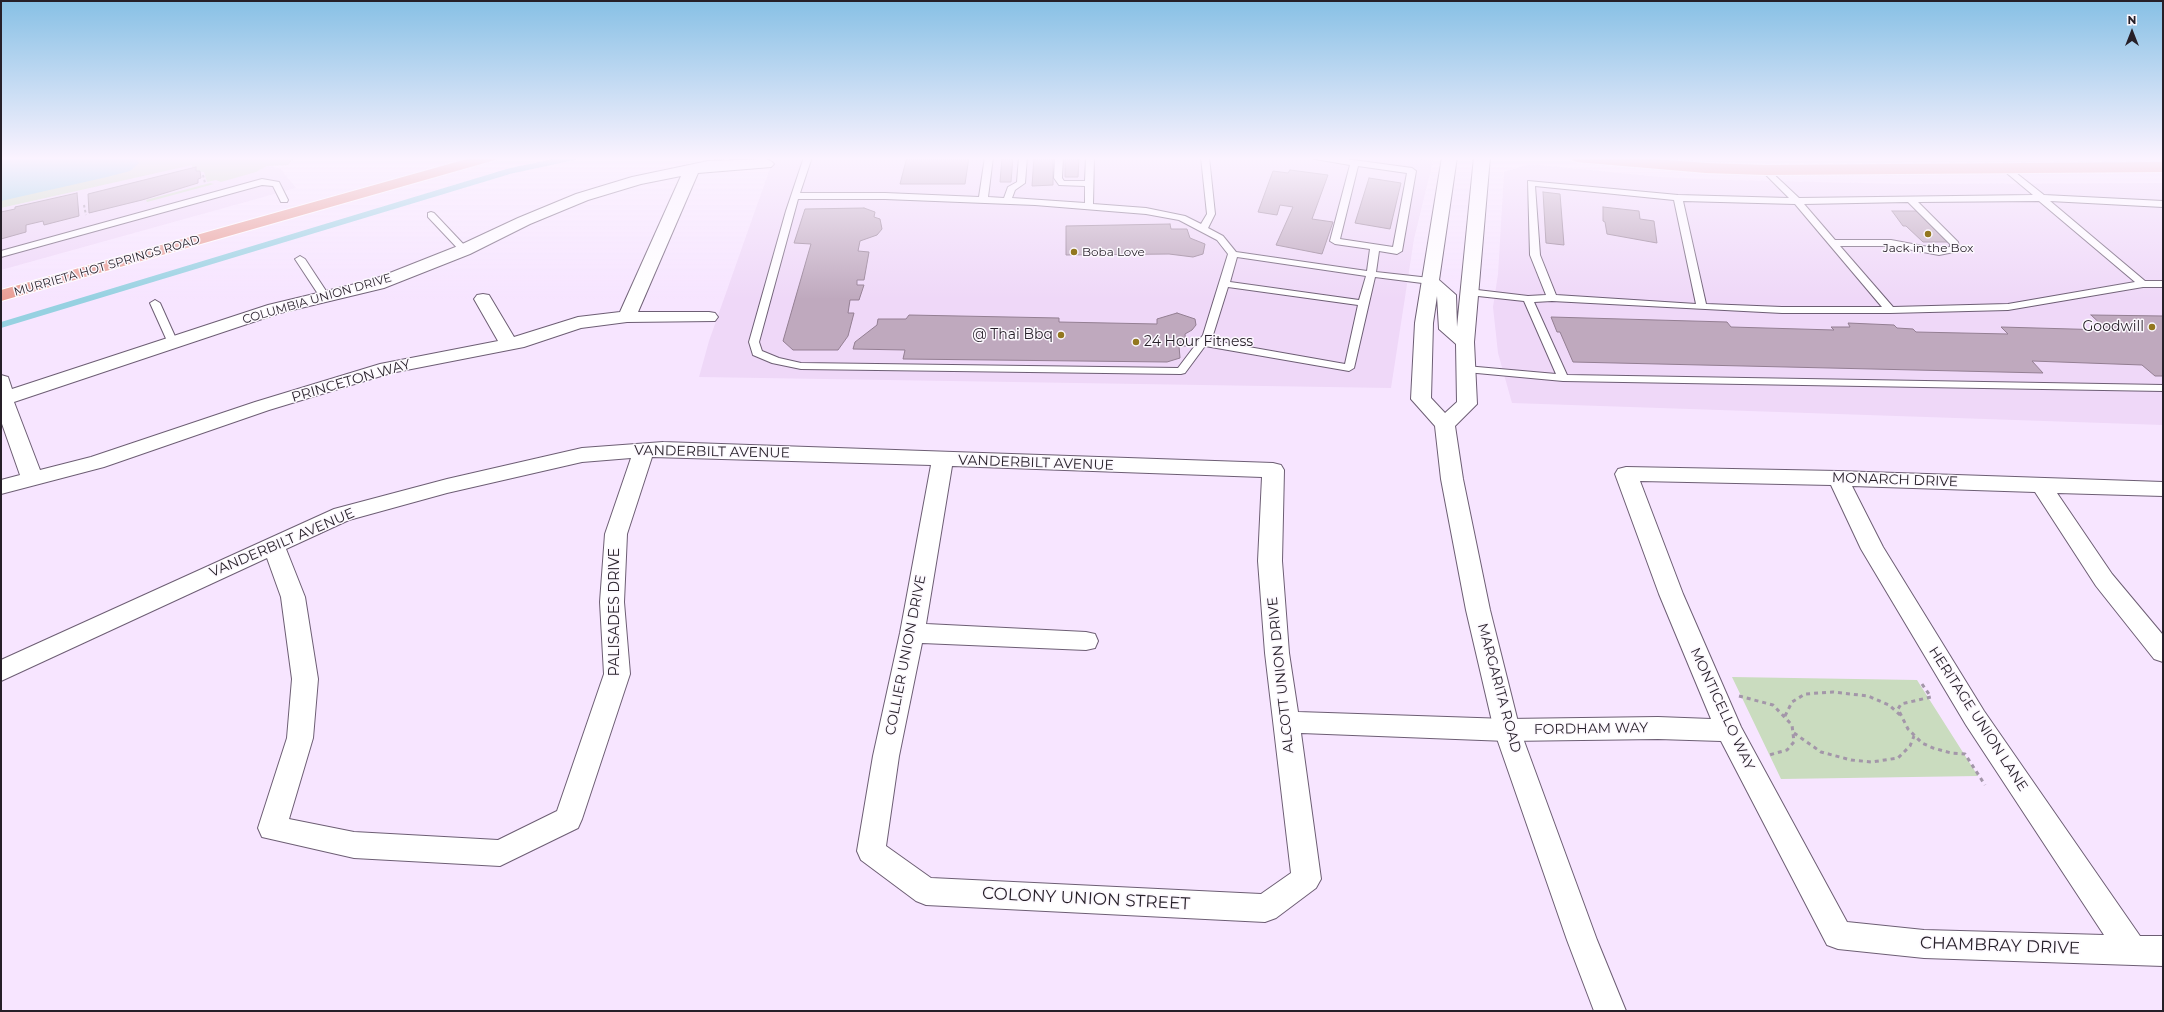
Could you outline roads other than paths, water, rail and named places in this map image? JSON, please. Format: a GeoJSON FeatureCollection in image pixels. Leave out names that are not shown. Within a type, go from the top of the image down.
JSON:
{"type":"FeatureCollection","features":[{"type":"Feature","properties":{"kind":"main road","name":"MURRIETA HOT SPRINGS ROAD"},"geometry":{"type":"LineString","coordinates":[[1,281],[269,204]]}},
{"type":"Feature","properties":{"kind":"main road","name":"MURRIETA HOT SPRINGS ROAD"},"geometry":{"type":"LineString","coordinates":[[1,296],[324,204]]}},
{"type":"Feature","properties":{"kind":"street","name":"COLUMBIA UNION DRIVE"},"geometry":{"type":"LineString","coordinates":[[2,390],[173,343],[274,309],[378,284],[464,250],[524,221],[565,204]]}},
{"type":"Feature","properties":{"kind":"street"},"geometry":{"type":"LineString","coordinates":[[626,317],[676,204]]}},
{"type":"Feature","properties":{"kind":"street"},"geometry":{"type":"LineString","coordinates":[[1442,204],[1424,323],[1421,399],[1445,424],[1467,404],[1465,342],[1477,204]]}},
{"type":"Feature","properties":{"kind":"street"},"geometry":{"type":"LineString","coordinates":[[1430,281],[1447,295],[1448,328],[1465,342]]}},
{"type":"Feature","properties":{"kind":"street"},"geometry":{"type":"LineString","coordinates":[[484,299],[509,344]]}},
{"type":"Feature","properties":{"kind":"street","name":"PRINCETON WAY"},"geometry":{"type":"LineString","coordinates":[[1,487],[97,462],[262,406],[387,368],[509,344],[578,323],[626,317],[709,317]]}},
{"type":"Feature","properties":{"kind":"street"},"geometry":{"type":"LineString","coordinates":[[2,390],[32,478]]}},
{"type":"Feature","properties":{"kind":"street","name":"MARGARITA ROAD"},"geometry":{"type":"LineString","coordinates":[[1445,424],[1452,480],[1478,610],[1507,730],[1582,940],[1610,1011]]}},
{"type":"Feature","properties":{"kind":"street","name":"VANDERBILT AVENUE"},"geometry":{"type":"LineString","coordinates":[[1,671],[342,514],[447,486],[582,455],[663,449],[942,460],[1273,470]]}},
{"type":"Feature","properties":{"kind":"street","name":"PALISADES DRIVE"},"geometry":{"type":"LineString","coordinates":[[273,545],[293,598],[305,679],[300,738],[272,828],[354,845],[500,853],[568,819],[617,674],[612,602],[616,534],[644,450]]}},
{"type":"Feature","properties":{"kind":"street","name":"COLLIER UNION DRIVE"},"geometry":{"type":"LineString","coordinates":[[871,851],[886,756],[912,633],[942,460]]}},
{"type":"Feature","properties":{"kind":"street","name":"ALCOTT UNION DRIVE"},"geometry":{"type":"LineString","coordinates":[[1273,470],[1270,561],[1276,653],[1306,879]]}},
{"type":"Feature","properties":{"kind":"street","name":"MONARCH DRIVE"},"geometry":{"type":"LineString","coordinates":[[1626,474],[1838,478],[2163,489]]}},
{"type":"Feature","properties":{"kind":"street","name":"MONTICELLO WAY"},"geometry":{"type":"LineString","coordinates":[[1626,474],[1671,594],[1729,730],[1838,934]]}},
{"type":"Feature","properties":{"kind":"street","name":"HERITAGE UNION LANE"},"geometry":{"type":"LineString","coordinates":[[1838,478],[1872,549],[1975,718],[2132,950]]}},
{"type":"Feature","properties":{"kind":"street"},"geometry":{"type":"LineString","coordinates":[[2041,485],[2104,580],[2163,652]]}},
{"type":"Feature","properties":{"kind":"street"},"geometry":{"type":"LineString","coordinates":[[912,633],[1086,640]]}},
{"type":"Feature","properties":{"kind":"street","name":"FORDHAM WAY"},"geometry":{"type":"LineString","coordinates":[[1286,722],[1507,730],[1658,728],[1729,730]]}},
{"type":"Feature","properties":{"kind":"street","name":"COLONY UNION STREET"},"geometry":{"type":"LineString","coordinates":[[871,851],[926,891],[1265,908],[1306,879]]}},
{"type":"Feature","properties":{"kind":"street","name":"CHAMBRAY DRIVE"},"geometry":{"type":"LineString","coordinates":[[1838,934],[1924,944],[2163,951]]}},
{"type":"Feature","properties":{"kind":"lane"},"geometry":{"type":"LineString","coordinates":[[1,254],[181,204]]}},
{"type":"Feature","properties":{"kind":"lane"},"geometry":{"type":"LineString","coordinates":[[793,204],[754,342],[757,353],[776,361],[800,366],[1181,371],[1208,335],[1225,284],[1233,254]]}},
{"type":"Feature","properties":{"kind":"lane"},"geometry":{"type":"LineString","coordinates":[[1051,204],[1146,211],[1182,218],[1220,238],[1233,254],[1430,281]]}},
{"type":"Feature","properties":{"kind":"lane"},"geometry":{"type":"LineString","coordinates":[[1203,229],[1211,214],[1210,204]]}},
{"type":"Feature","properties":{"kind":"lane"},"geometry":{"type":"LineString","coordinates":[[1344,204],[1335,241],[1397,251],[1406,204]]}},
{"type":"Feature","properties":{"kind":"lane"},"geometry":{"type":"LineString","coordinates":[[1532,204],[1535,255],[1552,298]]}},
{"type":"Feature","properties":{"kind":"lane"},"geometry":{"type":"LineString","coordinates":[[1679,204],[1702,307]]}},
{"type":"Feature","properties":{"kind":"lane"},"geometry":{"type":"LineString","coordinates":[[1801,204],[1890,310]]}},
{"type":"Feature","properties":{"kind":"lane"},"geometry":{"type":"LineString","coordinates":[[1834,243],[1891,243],[1940,252],[1954,249],[1955,244],[1915,204]]}},
{"type":"Feature","properties":{"kind":"lane"},"geometry":{"type":"LineString","coordinates":[[2049,204],[2144,284]]}},
{"type":"Feature","properties":{"kind":"lane"},"geometry":{"type":"LineString","coordinates":[[431,215],[464,250]]}},
{"type":"Feature","properties":{"kind":"lane"},"geometry":{"type":"LineString","coordinates":[[1203,342],[1349,368],[1371,274],[1374,247]]}},
{"type":"Feature","properties":{"kind":"lane"},"geometry":{"type":"LineString","coordinates":[[300,259],[325,297]]}},
{"type":"Feature","properties":{"kind":"lane"},"geometry":{"type":"LineString","coordinates":[[1225,284],[1363,303]]}},
{"type":"Feature","properties":{"kind":"lane"},"geometry":{"type":"LineString","coordinates":[[1469,292],[1528,299],[1552,298],[1702,307],[1782,310],[1890,310],[2008,307],[2144,284],[2163,284]]}},
{"type":"Feature","properties":{"kind":"lane"},"geometry":{"type":"LineString","coordinates":[[1528,299],[1564,378]]}},
{"type":"Feature","properties":{"kind":"lane"},"geometry":{"type":"LineString","coordinates":[[155,303],[173,343]]}},
{"type":"Feature","properties":{"kind":"lane"},"geometry":{"type":"LineString","coordinates":[[1466,369],[1564,378],[2163,388]]}},
{"type":"Feature","properties":{"kind":"waterway"},"geometry":{"type":"LineString","coordinates":[[1,325],[400,204]]}},
{"type":"Feature","properties":{"kind":"place","name":"Jack in the Box"},"geometry":{"type":"Point","coordinates":[1928,234]}},
{"type":"Feature","properties":{"kind":"place","name":"Boba Love"},"geometry":{"type":"Point","coordinates":[1074,252]}},
{"type":"Feature","properties":{"kind":"place","name":"Goodwill"},"geometry":{"type":"Point","coordinates":[2152,327]}},
{"type":"Feature","properties":{"kind":"place","name":"@ Thai Bbq"},"geometry":{"type":"Point","coordinates":[1061,335]}},
{"type":"Feature","properties":{"kind":"place","name":"24 Hour Fitness"},"geometry":{"type":"Point","coordinates":[1136,342]}}]}
